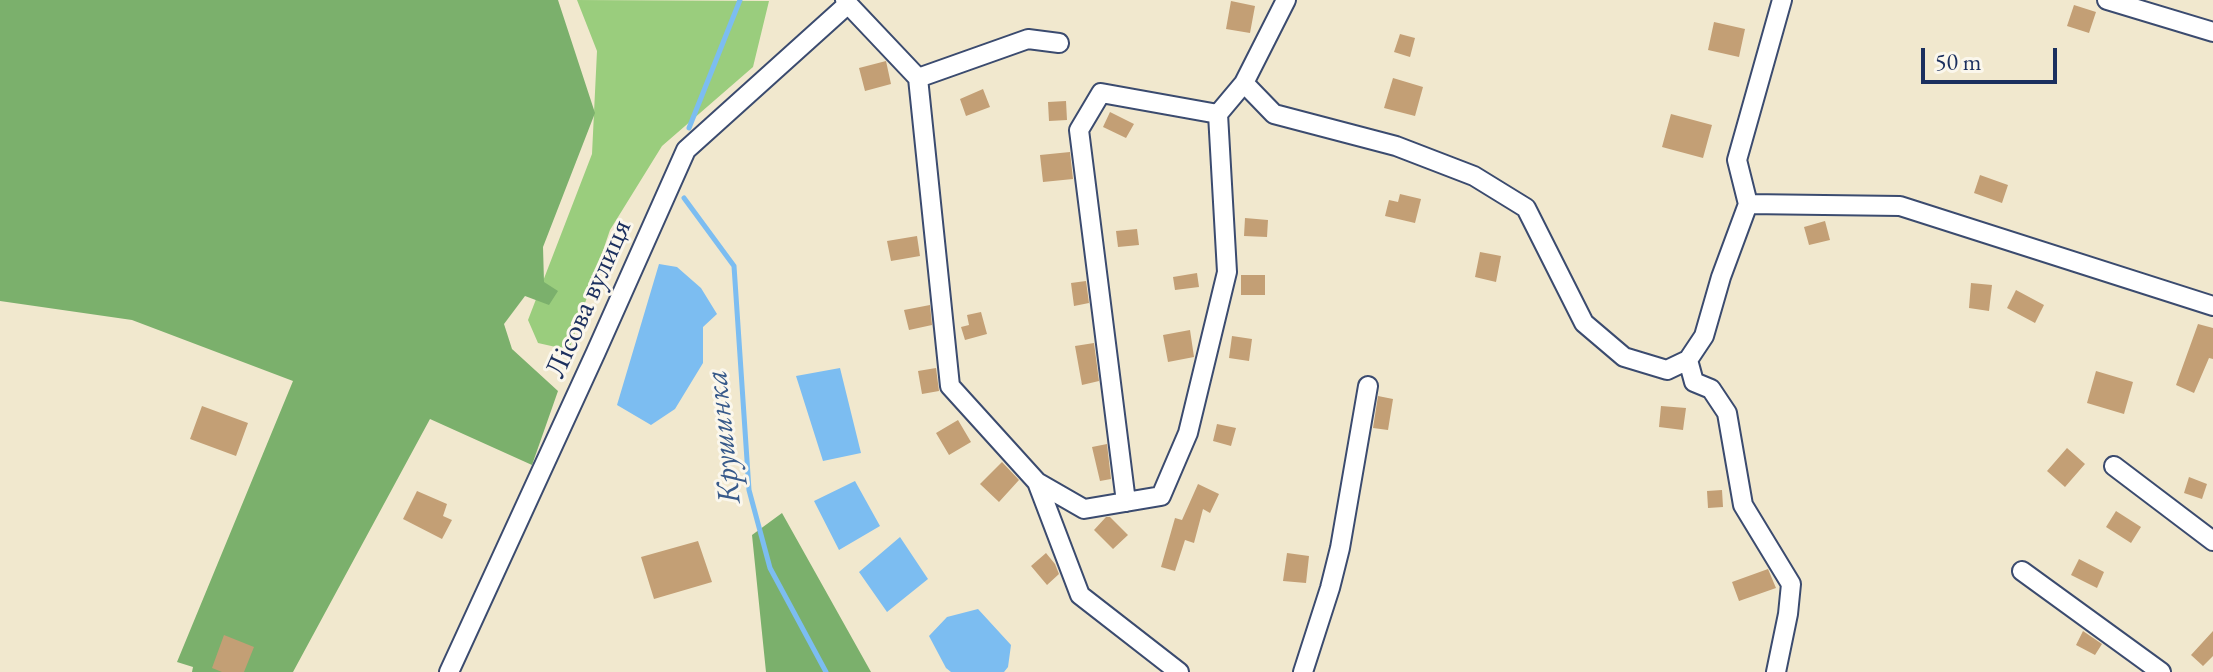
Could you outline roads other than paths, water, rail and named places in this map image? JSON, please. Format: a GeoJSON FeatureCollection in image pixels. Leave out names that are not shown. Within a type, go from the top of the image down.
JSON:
{"type":"FeatureCollection","features":[{"type":"Feature","properties":{"kind":"street"},"geometry":{"type":"LineString","coordinates":[[846,2],[918,78],[950,386],[1037,482],[1084,509],[1161,496],[1188,433],[1227,272],[1218,114],[1244,83],[1286,0]]}},
{"type":"Feature","properties":{"kind":"street"},"geometry":{"type":"LineString","coordinates":[[1244,83],[1274,114],[1396,146],[1474,176],[1526,208],[1584,323],[1624,357],[1667,370],[1688,360],[1704,336],[1721,277],[1748,204],[1737,160],[1782,0]]}},
{"type":"Feature","properties":{"kind":"street"},"geometry":{"type":"LineString","coordinates":[[2107,0],[2213,32]]}},
{"type":"Feature","properties":{"kind":"street","name":"Лісова вулиця"},"geometry":{"type":"LineString","coordinates":[[449,672],[686,150],[846,2]]}},
{"type":"Feature","properties":{"kind":"street"},"geometry":{"type":"LineString","coordinates":[[918,78],[1028,39],[1059,43]]}},
{"type":"Feature","properties":{"kind":"street"},"geometry":{"type":"LineString","coordinates":[[1126,502],[1079,130],[1101,93],[1218,114]]}},
{"type":"Feature","properties":{"kind":"street"},"geometry":{"type":"LineString","coordinates":[[1748,204],[1900,206],[2213,306]]}},
{"type":"Feature","properties":{"kind":"street"},"geometry":{"type":"LineString","coordinates":[[1688,360],[1694,382],[1711,389],[1727,413],[1743,505],[1791,584],[1776,672]]}},
{"type":"Feature","properties":{"kind":"street"},"geometry":{"type":"LineString","coordinates":[[1303,672],[1340,548],[1368,386]]}},
{"type":"Feature","properties":{"kind":"street"},"geometry":{"type":"LineString","coordinates":[[2114,466],[2213,541]]}},
{"type":"Feature","properties":{"kind":"street"},"geometry":{"type":"LineString","coordinates":[[1037,482],[1080,595],[1179,672]]}},
{"type":"Feature","properties":{"kind":"street"},"geometry":{"type":"LineString","coordinates":[[2022,571],[2161,672]]}},
{"type":"Feature","properties":{"kind":"water"},"geometry":{"type":"Polygon","coordinates":[[[659,264],[677,267],[701,288],[717,314],[703,327],[703,363],[675,409],[651,425],[617,405],[659,264]]]}},
{"type":"Feature","properties":{"kind":"water"},"geometry":{"type":"Polygon","coordinates":[[[840,368],[861,453],[823,461],[796,376],[840,368]]]}},
{"type":"Feature","properties":{"kind":"water"},"geometry":{"type":"Polygon","coordinates":[[[855,481],[880,526],[839,550],[814,501],[855,481]]]}},
{"type":"Feature","properties":{"kind":"water"},"geometry":{"type":"Polygon","coordinates":[[[900,537],[928,579],[887,612],[859,572],[900,537]]]}},
{"type":"Feature","properties":{"kind":"water"},"geometry":{"type":"Polygon","coordinates":[[[978,609],[1011,645],[1008,667],[1004,672],[951,672],[929,636],[947,617],[978,609]]]}},
{"type":"Feature","properties":{"kind":"waterway","name":"Крушинка"},"geometry":{"type":"LineString","coordinates":[[689,128],[740,0]]}},
{"type":"Feature","properties":{"kind":"waterway","name":"Крушинка"},"geometry":{"type":"LineString","coordinates":[[684,198],[734,266],[749,490],[770,568],[826,672]]}}]}
